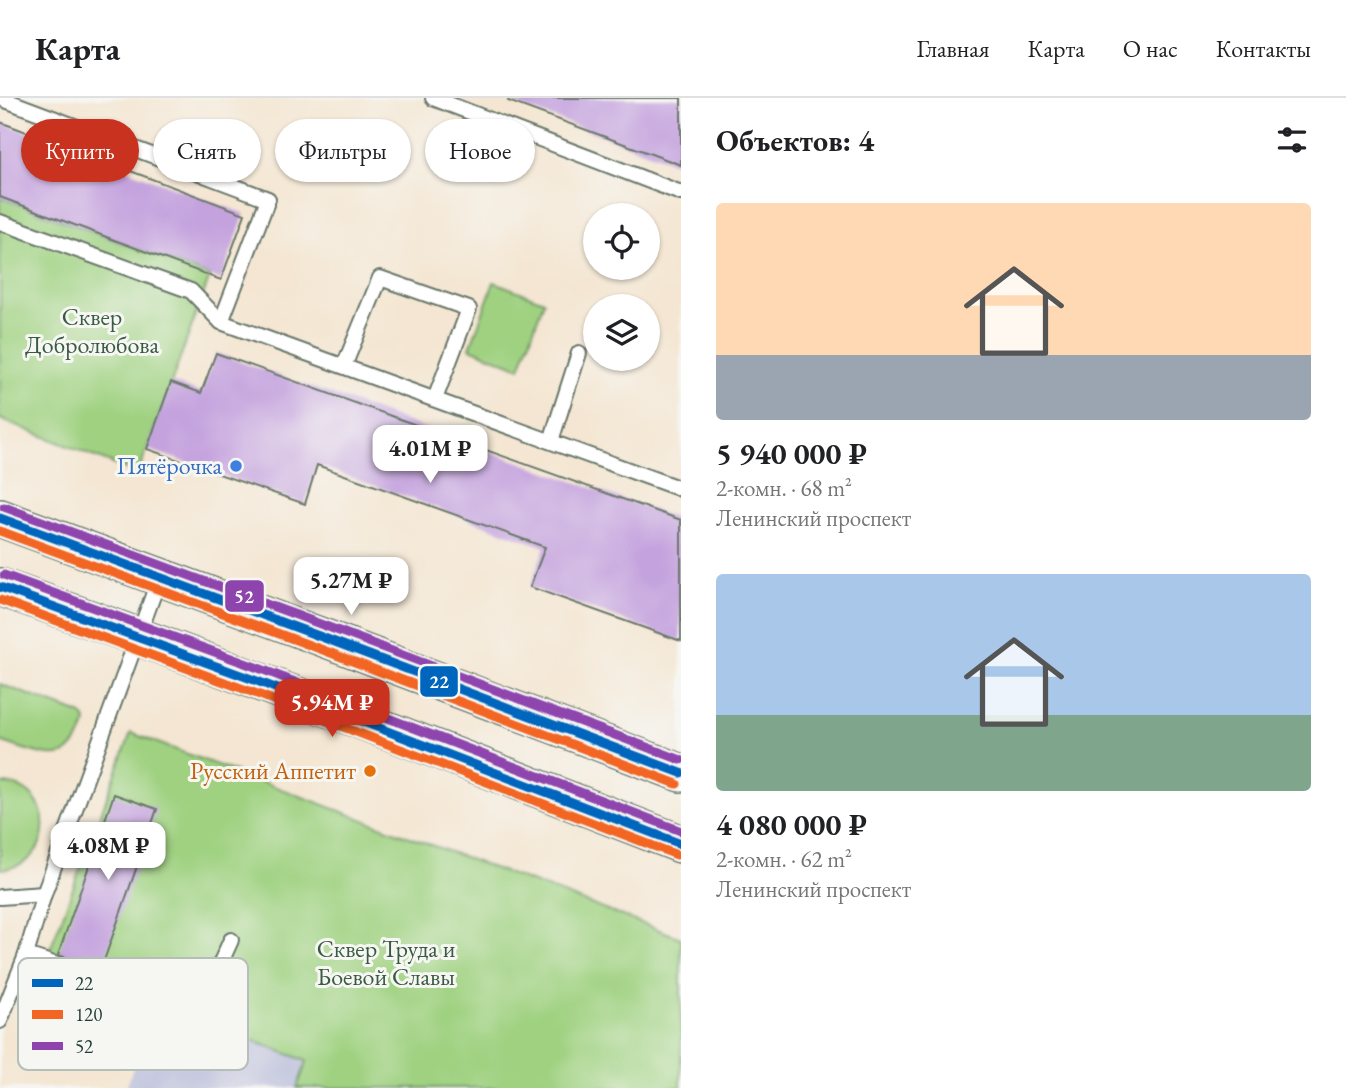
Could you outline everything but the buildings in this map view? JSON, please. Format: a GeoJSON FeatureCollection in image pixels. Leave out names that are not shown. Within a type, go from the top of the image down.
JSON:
{"type":"FeatureCollection","features":[{"type":"Feature","properties":{"kind":"main road"},"geometry":{"type":"LineString","coordinates":[[0,518],[681,773]]}},
{"type":"Feature","properties":{"kind":"main road"},"geometry":{"type":"LineString","coordinates":[[0,587],[138,635],[364,720],[681,844]]}},
{"type":"Feature","properties":{"kind":"lane"},"geometry":{"type":"LineString","coordinates":[[0,98],[268,199],[221,322]]}},
{"type":"Feature","properties":{"kind":"lane"},"geometry":{"type":"LineString","coordinates":[[433,98],[681,193]]}},
{"type":"Feature","properties":{"kind":"lane"},"geometry":{"type":"LineString","coordinates":[[0,222],[191,291],[221,322],[681,489]]}},
{"type":"Feature","properties":{"kind":"lane"},"geometry":{"type":"LineString","coordinates":[[344,366],[380,278],[469,309],[435,399]]}},
{"type":"Feature","properties":{"kind":"lane"},"geometry":{"type":"LineString","coordinates":[[551,440],[579,353]]}},
{"type":"Feature","properties":{"kind":"lane"},"geometry":{"type":"LineString","coordinates":[[25,958],[44,894],[159,577]]}},
{"type":"Feature","properties":{"kind":"lane"},"geometry":{"type":"LineString","coordinates":[[0,897],[44,894]]}},
{"type":"Feature","properties":{"kind":"lane"},"geometry":{"type":"LineString","coordinates":[[223,958],[231,940]]}},
{"type":"Feature","properties":{"kind":"lane"},"geometry":{"type":"LineString","coordinates":[[26,955],[35,958]]}},
{"type":"Feature","properties":{"kind":"lane"},"geometry":{"type":"LineString","coordinates":[[0,1021],[18,975]]}},
{"type":"Feature","properties":{"kind":"shaded area"},"geometry":{"type":"Polygon","coordinates":[[[248,1038],[308,1061],[297,1088],[126,1088],[132,1070],[248,1070],[248,1038]]]}},
{"type":"Feature","properties":{"kind":"green space","name":"Сквер Добролюбова"},"geometry":{"type":"Polygon","coordinates":[[[0,197],[210,276],[138,474],[0,419],[0,197]]]}},
{"type":"Feature","properties":{"kind":"green space"},"geometry":{"type":"Polygon","coordinates":[[[494,282],[544,301],[520,368],[470,348],[494,282]]]}},
{"type":"Feature","properties":{"kind":"green space"},"geometry":{"type":"Polygon","coordinates":[[[0,684],[85,718],[86,723],[74,746],[61,755],[53,755],[0,741],[0,684]]]}},
{"type":"Feature","properties":{"kind":"green space","name":"Сквер Труда и Боевой Славы"},"geometry":{"type":"Polygon","coordinates":[[[131,733],[681,938],[681,1088],[297,1088],[307,1061],[248,1039],[248,958],[47,958],[131,733]]]}},
{"type":"Feature","properties":{"kind":"green space"},"geometry":{"type":"Polygon","coordinates":[[[0,784],[19,787],[32,796],[41,809],[43,825],[41,841],[33,855],[19,865],[0,869],[0,784]]]}},
{"type":"Feature","properties":{"kind":"transit line","name":"52"},"geometry":{"type":"LineString","coordinates":[[4,507],[681,760]]}},
{"type":"Feature","properties":{"kind":"transit line","name":"22"},"geometry":{"type":"LineString","coordinates":[[0,518],[681,773]]}},
{"type":"Feature","properties":{"kind":"transit line","name":"120"},"geometry":{"type":"LineString","coordinates":[[0,531],[677,784]]}},
{"type":"Feature","properties":{"kind":"transit line","name":"52"},"geometry":{"type":"LineString","coordinates":[[4,575],[261,669],[681,831]]}},
{"type":"Feature","properties":{"kind":"transit line","name":"22"},"geometry":{"type":"LineString","coordinates":[[0,587],[257,681],[681,844]]}},
{"type":"Feature","properties":{"kind":"transit line","name":"120"},"geometry":{"type":"LineString","coordinates":[[0,600],[252,692],[677,855]]}},
{"type":"Feature","properties":{"kind":"place","name":"Пятёрочка"},"geometry":{"type":"Point","coordinates":[236,466]}},
{"type":"Feature","properties":{"kind":"place","name":"Русский Аппетит"},"geometry":{"type":"Point","coordinates":[370,771]}}]}
